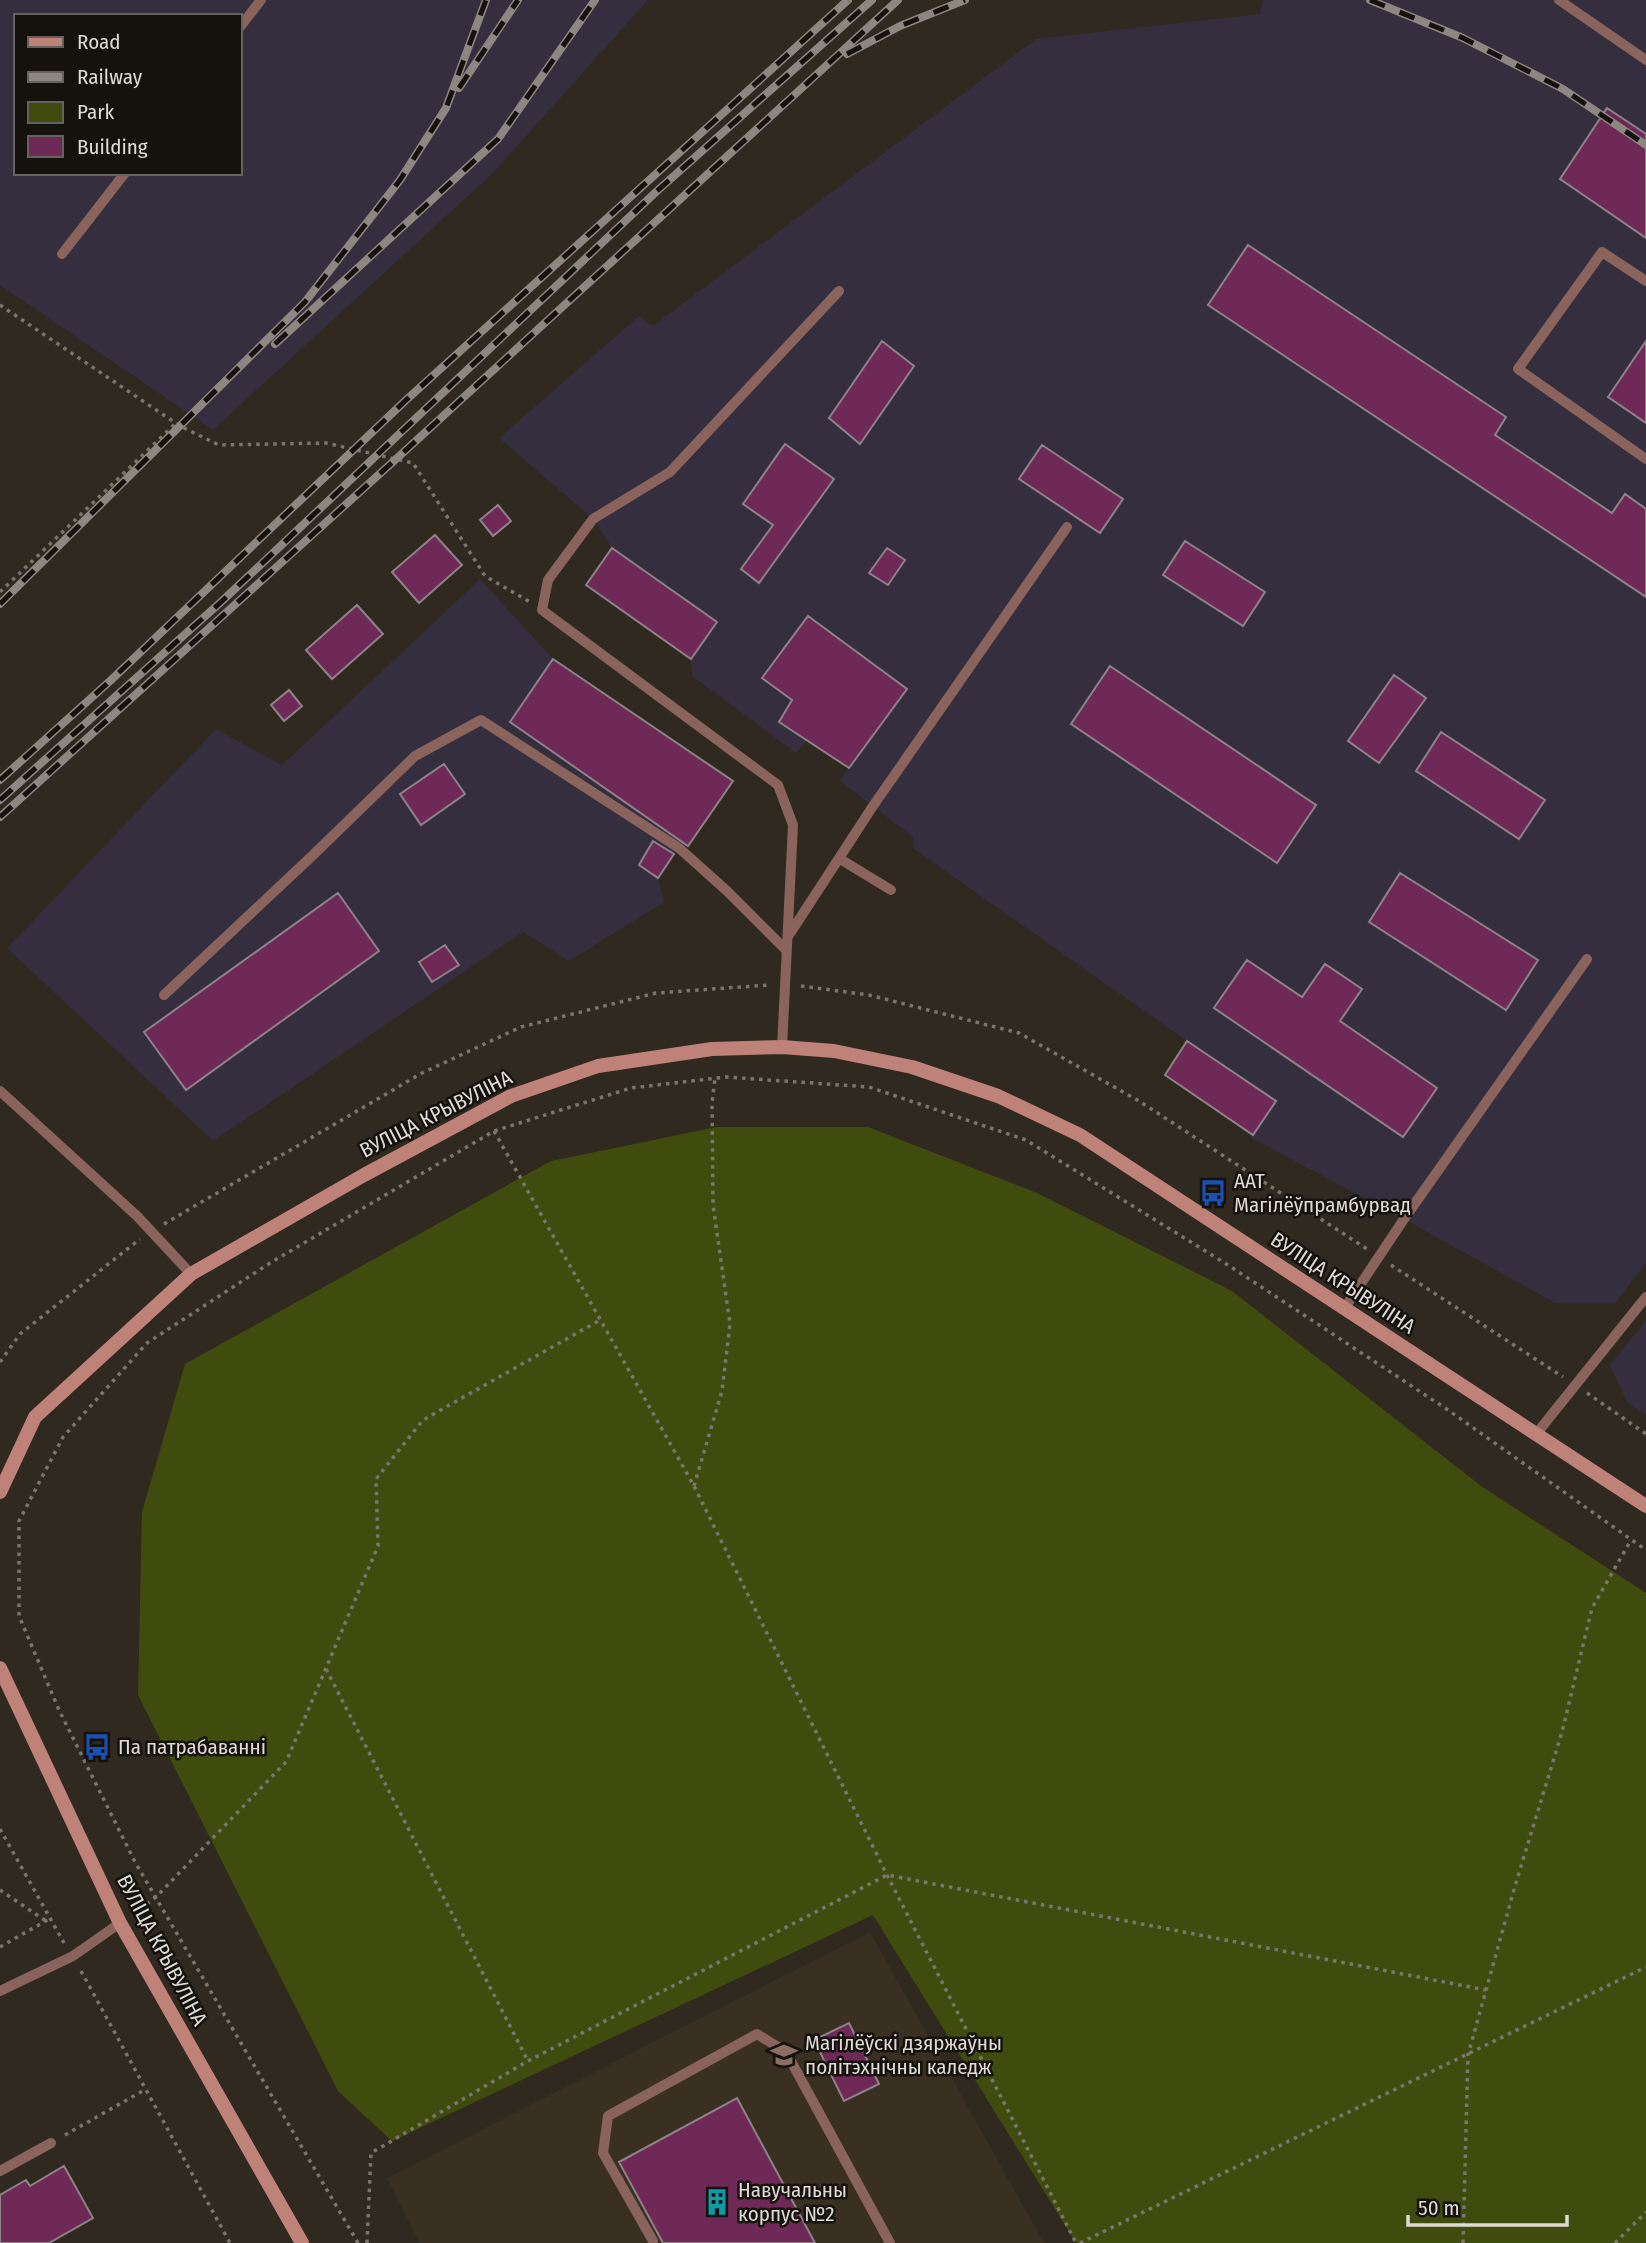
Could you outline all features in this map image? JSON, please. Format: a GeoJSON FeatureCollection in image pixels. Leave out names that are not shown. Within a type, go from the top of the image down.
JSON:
{"type":"FeatureCollection","features":[{"type":"Feature","properties":{"kind":"main road","name":"ВУЛІЦА КРЫВУЛІНА"},"geometry":{"type":"LineString","coordinates":[[0,1492],[35,1417],[191,1275],[364,1175],[511,1096],[598,1066],[712,1049],[782,1047],[834,1051],[912,1067],[998,1096],[1080,1136],[1646,1506]]}},
{"type":"Feature","properties":{"kind":"main road","name":"ВУЛІЦА КРЫВУЛІНА"},"geometry":{"type":"LineString","coordinates":[[0,1668],[120,1923],[302,2243]]}},
{"type":"Feature","properties":{"kind":"lane"},"geometry":{"type":"LineString","coordinates":[[242,24],[261,0]]}},
{"type":"Feature","properties":{"kind":"lane"},"geometry":{"type":"LineString","coordinates":[[1559,0],[1646,60]]}},
{"type":"Feature","properties":{"kind":"lane"},"geometry":{"type":"LineString","coordinates":[[62,254],[123,175]]}},
{"type":"Feature","properties":{"kind":"lane"},"geometry":{"type":"LineString","coordinates":[[1646,281],[1602,252],[1518,369],[1646,459]]}},
{"type":"Feature","properties":{"kind":"lane"},"geometry":{"type":"LineString","coordinates":[[782,1047],[793,825],[778,785],[542,610],[548,580],[593,519],[670,472],[839,291]]}},
{"type":"Feature","properties":{"kind":"lane"},"geometry":{"type":"LineString","coordinates":[[788,937],[873,806],[1067,527]]}},
{"type":"Feature","properties":{"kind":"lane"},"geometry":{"type":"LineString","coordinates":[[163,995],[415,756],[481,720],[679,848],[787,951]]}},
{"type":"Feature","properties":{"kind":"lane"},"geometry":{"type":"LineString","coordinates":[[840,859],[891,890]]}},
{"type":"Feature","properties":{"kind":"lane"},"geometry":{"type":"LineString","coordinates":[[1344,1309],[1587,959]]}},
{"type":"Feature","properties":{"kind":"lane"},"geometry":{"type":"LineString","coordinates":[[0,1091],[136,1216],[191,1275]]}},
{"type":"Feature","properties":{"kind":"lane"},"geometry":{"type":"LineString","coordinates":[[1537,1433],[1646,1297]]}},
{"type":"Feature","properties":{"kind":"lane"},"geometry":{"type":"LineString","coordinates":[[0,1992],[73,1955],[120,1923]]}},
{"type":"Feature","properties":{"kind":"lane"},"geometry":{"type":"LineString","coordinates":[[653,2241],[603,2153],[608,2116],[757,2034],[786,2052],[890,2243]]}},
{"type":"Feature","properties":{"kind":"lane"},"geometry":{"type":"LineString","coordinates":[[0,2171],[51,2143]]}},
{"type":"Feature","properties":{"kind":"path"},"geometry":{"type":"LineString","coordinates":[[0,305],[176,423],[219,445],[326,443],[413,463],[485,576],[542,610]]}},
{"type":"Feature","properties":{"kind":"path"},"geometry":{"type":"LineString","coordinates":[[0,592],[176,423]]}},
{"type":"Feature","properties":{"kind":"path"},"geometry":{"type":"LineString","coordinates":[[0,1362],[20,1334],[150,1232],[422,1073],[521,1027],[656,993],[785,984],[869,995],[1018,1033],[1139,1101],[1576,1385],[1646,1434]]}},
{"type":"Feature","properties":{"kind":"path"},"geometry":{"type":"LineString","coordinates":[[358,2243],[135,1862],[59,1710],[19,1616],[19,1521],[63,1437],[148,1343],[270,1263],[494,1131],[631,1087],[726,1077],[869,1087],[1027,1140],[1228,1265],[1436,1403],[1646,1550]]}},
{"type":"Feature","properties":{"kind":"path"},"geometry":{"type":"LineString","coordinates":[[694,1486],[722,1391],[730,1324],[713,1205],[712,1103],[715,1079]]}},
{"type":"Feature","properties":{"kind":"path"},"geometry":{"type":"LineString","coordinates":[[494,1131],[694,1486],[887,1875],[1078,2243],[1646,1968]]}},
{"type":"Feature","properties":{"kind":"path"},"geometry":{"type":"LineString","coordinates":[[120,1923],[156,1897],[286,1762],[378,1546],[376,1479],[423,1419],[600,1320]]}},
{"type":"Feature","properties":{"kind":"path"},"geometry":{"type":"LineString","coordinates":[[1463,2243],[1468,2055],[1562,1732],[1592,1608],[1631,1540]]}},
{"type":"Feature","properties":{"kind":"path"},"geometry":{"type":"LineString","coordinates":[[326,1669],[528,2061]]}},
{"type":"Feature","properties":{"kind":"path"},"geometry":{"type":"LineString","coordinates":[[0,1829],[48,1920],[73,1955],[230,2243]]}},
{"type":"Feature","properties":{"kind":"path"},"geometry":{"type":"LineString","coordinates":[[367,2243],[371,2153],[528,2061],[887,1875],[1486,1990]]}},
{"type":"Feature","properties":{"kind":"path"},"geometry":{"type":"LineString","coordinates":[[0,1890],[48,1920]]}},
{"type":"Feature","properties":{"kind":"path"},"geometry":{"type":"LineString","coordinates":[[0,1947],[48,1920]]}},
{"type":"Feature","properties":{"kind":"path"},"geometry":{"type":"LineString","coordinates":[[51,2143],[146,2089]]}},
{"type":"Feature","properties":{"kind":"path"},"geometry":{"type":"LineString","coordinates":[[1615,2243],[1646,2212]]}},
{"type":"Feature","properties":{"kind":"shaded area"},"geometry":{"type":"Polygon","coordinates":[[[0,0],[648,0],[493,173],[213,430],[0,285],[0,0]]]}},
{"type":"Feature","properties":{"kind":"shaded area"},"geometry":{"type":"Polygon","coordinates":[[[1263,0],[1646,0],[1646,1263],[1615,1303],[1555,1303],[1251,1138],[1250,1133],[1165,1075],[1187,1041],[914,849],[913,837],[840,781],[849,767],[808,740],[796,753],[692,676],[691,659],[586,585],[612,548],[593,519],[499,438],[639,316],[653,326],[1036,39],[1260,14],[1263,0]]]}},
{"type":"Feature","properties":{"kind":"shaded area"},"geometry":{"type":"Polygon","coordinates":[[[480,579],[553,659],[733,781],[688,847],[682,843],[658,877],[664,902],[569,961],[523,932],[213,1141],[7,948],[216,729],[282,765],[480,579]]]}},
{"type":"Feature","properties":{"kind":"shaded area"},"geometry":{"type":"Polygon","coordinates":[[[1646,1320],[1646,1415],[1627,1402],[1610,1365],[1646,1320]]]}},
{"type":"Feature","properties":{"kind":"shaded area","name":"Магілёўскі дзяржаўны політэхнічны каледж"},"geometry":{"type":"Polygon","coordinates":[[[870,1932],[1044,2243],[419,2243],[387,2178],[870,1932]]]}},
{"type":"Feature","properties":{"kind":"green space"},"geometry":{"type":"Polygon","coordinates":[[[717,1127],[868,1127],[1037,1193],[1232,1291],[1481,1486],[1646,1593],[1646,2243],[1076,2243],[873,1915],[392,2141],[338,2091],[138,1695],[142,1512],[185,1364],[551,1161],[717,1127]]]}},
{"type":"Feature","properties":{"kind":"building"},"geometry":{"type":"Polygon","coordinates":[[[1607,108],[1646,134],[1646,238],[1560,179],[1607,108]]]}},
{"type":"Feature","properties":{"kind":"building"},"geometry":{"type":"Polygon","coordinates":[[[1248,245],[1506,417],[1495,435],[1612,513],[1625,494],[1646,509],[1646,597],[1208,305],[1248,245]]]}},
{"type":"Feature","properties":{"kind":"building"},"geometry":{"type":"Polygon","coordinates":[[[882,341],[914,366],[860,444],[829,418],[882,341]]]}},
{"type":"Feature","properties":{"kind":"building"},"geometry":{"type":"Polygon","coordinates":[[[1646,341],[1646,423],[1608,397],[1646,341]]]}},
{"type":"Feature","properties":{"kind":"building"},"geometry":{"type":"Polygon","coordinates":[[[785,444],[834,479],[759,583],[741,569],[773,525],[743,504],[785,444]]]}},
{"type":"Feature","properties":{"kind":"building"},"geometry":{"type":"Polygon","coordinates":[[[1042,445],[1123,499],[1100,533],[1019,479],[1042,445]]]}},
{"type":"Feature","properties":{"kind":"building"},"geometry":{"type":"Polygon","coordinates":[[[498,505],[511,521],[493,536],[480,520],[498,505]]]}},
{"type":"Feature","properties":{"kind":"building"},"geometry":{"type":"Polygon","coordinates":[[[435,535],[462,565],[419,603],[392,572],[435,535]]]}},
{"type":"Feature","properties":{"kind":"building"},"geometry":{"type":"Polygon","coordinates":[[[1185,541],[1265,592],[1243,626],[1163,575],[1185,541]]]}},
{"type":"Feature","properties":{"kind":"building"},"geometry":{"type":"Polygon","coordinates":[[[612,548],[717,622],[691,659],[586,585],[612,548]]]}},
{"type":"Feature","properties":{"kind":"building"},"geometry":{"type":"Polygon","coordinates":[[[887,548],[905,560],[888,585],[869,573],[887,548]]]}},
{"type":"Feature","properties":{"kind":"building"},"geometry":{"type":"Polygon","coordinates":[[[357,605],[383,634],[332,679],[306,650],[357,605]]]}},
{"type":"Feature","properties":{"kind":"building"},"geometry":{"type":"Polygon","coordinates":[[[808,616],[907,689],[849,768],[779,722],[792,700],[762,678],[808,616]]]}},
{"type":"Feature","properties":{"kind":"building"},"geometry":{"type":"Polygon","coordinates":[[[553,659],[733,781],[688,846],[510,722],[553,659]]]}},
{"type":"Feature","properties":{"kind":"building"},"geometry":{"type":"Polygon","coordinates":[[[1110,666],[1316,805],[1277,863],[1071,724],[1110,666]]]}},
{"type":"Feature","properties":{"kind":"building"},"geometry":{"type":"Polygon","coordinates":[[[1394,675],[1426,698],[1379,763],[1348,741],[1394,675]]]}},
{"type":"Feature","properties":{"kind":"building"},"geometry":{"type":"Polygon","coordinates":[[[289,690],[302,706],[284,721],[271,705],[289,690]]]}},
{"type":"Feature","properties":{"kind":"building"},"geometry":{"type":"Polygon","coordinates":[[[1441,732],[1545,800],[1519,839],[1416,771],[1441,732]]]}},
{"type":"Feature","properties":{"kind":"building"},"geometry":{"type":"Polygon","coordinates":[[[444,764],[465,794],[421,825],[400,794],[444,764]]]}},
{"type":"Feature","properties":{"kind":"building"},"geometry":{"type":"Polygon","coordinates":[[[653,841],[674,854],[658,878],[639,865],[653,841]]]}},
{"type":"Feature","properties":{"kind":"building"},"geometry":{"type":"Polygon","coordinates":[[[1400,873],[1538,960],[1506,1010],[1369,922],[1400,873]]]}},
{"type":"Feature","properties":{"kind":"building"},"geometry":{"type":"Polygon","coordinates":[[[338,893],[379,951],[186,1090],[144,1032],[338,893]]]}},
{"type":"Feature","properties":{"kind":"building"},"geometry":{"type":"Polygon","coordinates":[[[445,945],[459,965],[432,982],[419,962],[445,945]]]}},
{"type":"Feature","properties":{"kind":"building"},"geometry":{"type":"Polygon","coordinates":[[[1247,960],[1302,997],[1325,964],[1362,989],[1340,1021],[1437,1088],[1403,1137],[1214,1008],[1247,960]]]}},
{"type":"Feature","properties":{"kind":"building"},"geometry":{"type":"Polygon","coordinates":[[[1187,1041],[1276,1101],[1253,1135],[1165,1075],[1187,1041]]]}},
{"type":"Feature","properties":{"kind":"building"},"geometry":{"type":"Polygon","coordinates":[[[849,2023],[879,2084],[844,2101],[814,2040],[849,2023]]]}},
{"type":"Feature","properties":{"kind":"building","name":"Навучальны корпус №2"},"geometry":{"type":"Polygon","coordinates":[[[737,2098],[815,2243],[663,2243],[619,2162],[737,2098]]]}},
{"type":"Feature","properties":{"kind":"building"},"geometry":{"type":"Polygon","coordinates":[[[64,2166],[93,2218],[49,2243],[0,2243],[0,2195],[26,2180],[30,2186],[64,2166]]]}},
{"type":"Feature","properties":{"kind":"railway"},"geometry":{"type":"LineString","coordinates":[[0,604],[305,302],[400,180],[446,108],[486,0]]}},
{"type":"Feature","properties":{"kind":"railway"},"geometry":{"type":"LineString","coordinates":[[459,88],[518,0]]}},
{"type":"Feature","properties":{"kind":"railway"},"geometry":{"type":"LineString","coordinates":[[275,344],[498,139],[595,0]]}},
{"type":"Feature","properties":{"kind":"railway"},"geometry":{"type":"LineString","coordinates":[[0,780],[110,681],[405,401],[848,0]]}},
{"type":"Feature","properties":{"kind":"railway"},"geometry":{"type":"LineString","coordinates":[[0,800],[221,602],[657,191],[872,0]]}},
{"type":"Feature","properties":{"kind":"railway"},"geometry":{"type":"LineString","coordinates":[[0,817],[898,0]]}},
{"type":"Feature","properties":{"kind":"railway"},"geometry":{"type":"LineString","coordinates":[[847,54],[900,26],[965,0]]}},
{"type":"Feature","properties":{"kind":"railway"},"geometry":{"type":"LineString","coordinates":[[1370,0],[1463,38],[1563,89],[1646,145]]}},
{"type":"Feature","properties":{"kind":"place","name":"ААТ Магілёўпрамбурвад"},"geometry":{"type":"Point","coordinates":[1213,1193]}},
{"type":"Feature","properties":{"kind":"place","name":"Па патрабаванні"},"geometry":{"type":"Point","coordinates":[97,1747]}},
{"type":"Feature","properties":{"kind":"place","name":"Магілёўскі дзяржаўны політэхнічны каледж"},"geometry":{"type":"Point","coordinates":[784,2055]}},
{"type":"Feature","properties":{"kind":"place","name":"Навучальны корпус №2"},"geometry":{"type":"Point","coordinates":[717,2202]}}]}
